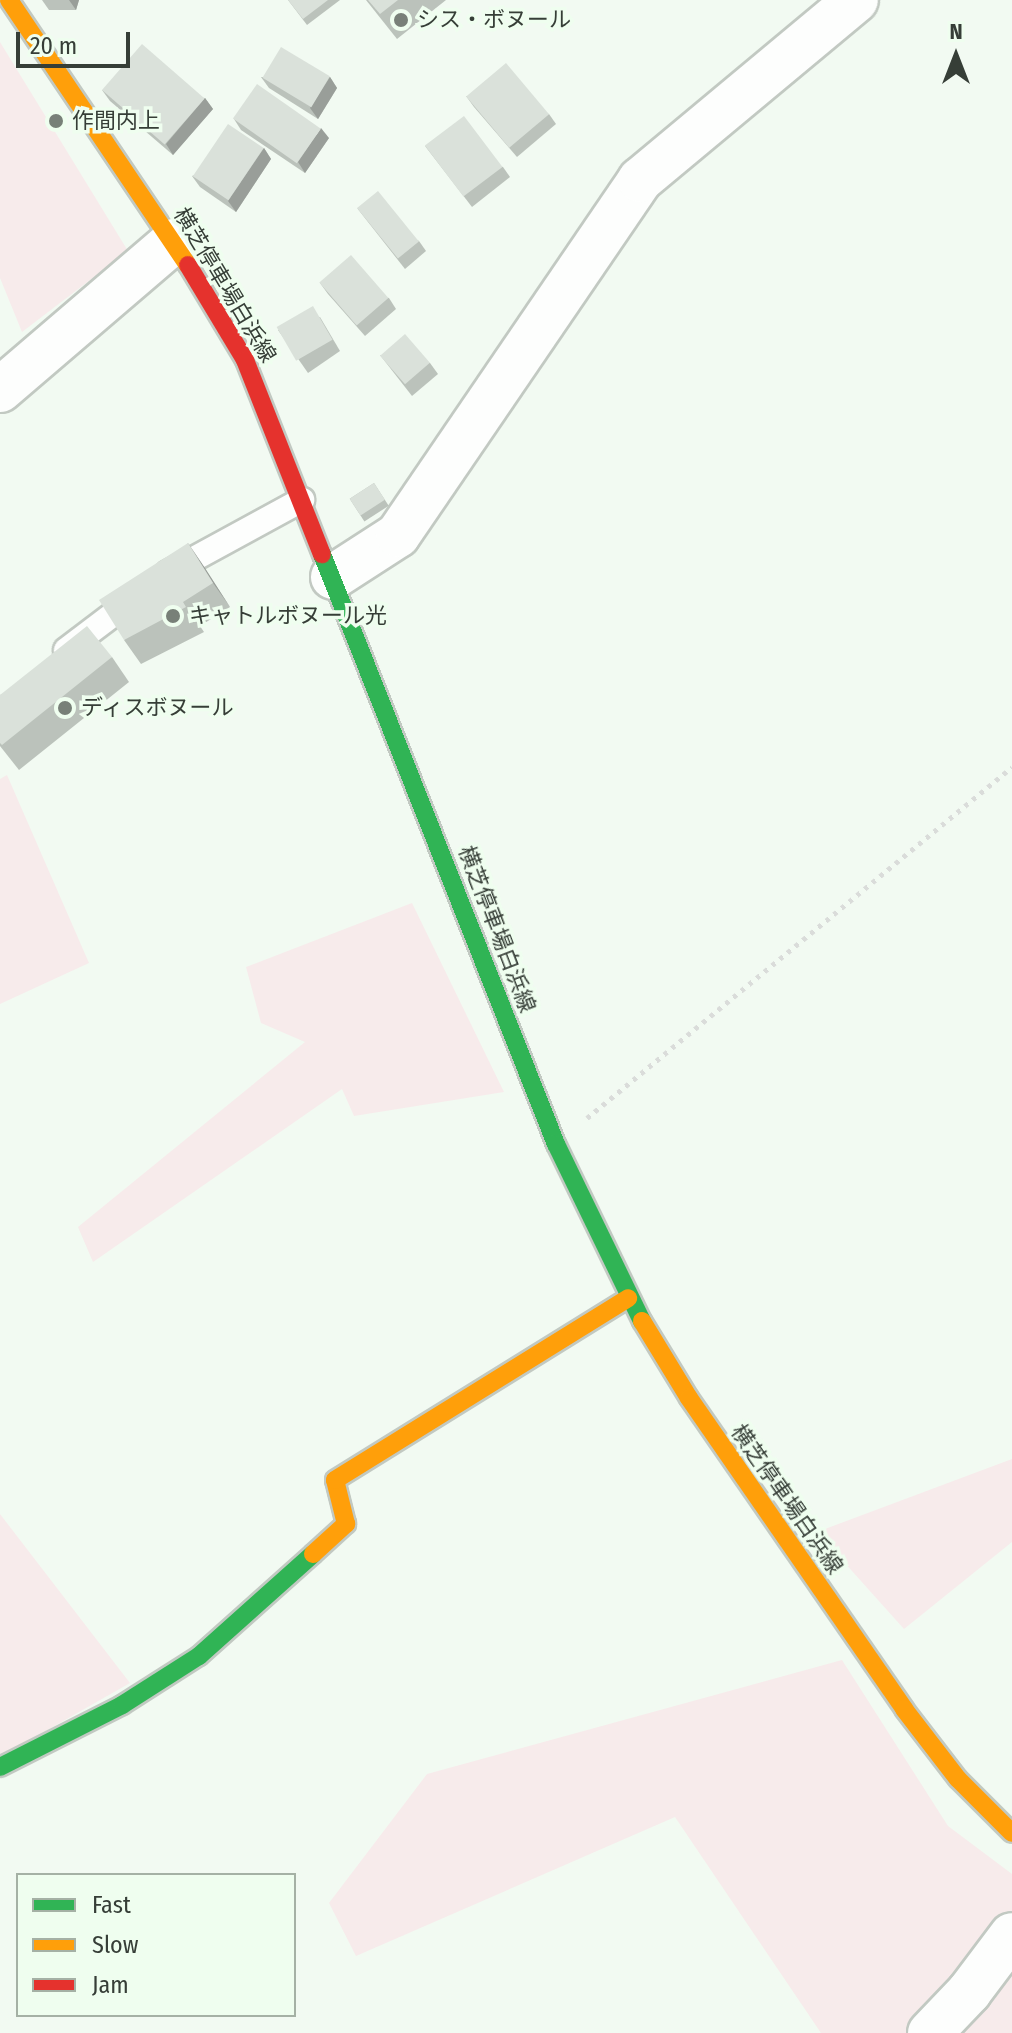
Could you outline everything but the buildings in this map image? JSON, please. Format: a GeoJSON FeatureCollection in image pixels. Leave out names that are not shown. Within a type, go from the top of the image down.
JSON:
{"type":"FeatureCollection","features":[{"type":"Feature","properties":{"kind":"main road","name":"横芝停車場白浜線"},"geometry":{"type":"LineString","coordinates":[[9,0],[174,241],[245,360],[556,1144],[628,1298],[689,1398],[904,1709],[958,1779],[1012,1833]]}},
{"type":"Feature","properties":{"kind":"main road"},"geometry":{"type":"LineString","coordinates":[[0,1767],[122,1705],[199,1656],[346,1524],[335,1480],[628,1298]]}},
{"type":"Feature","properties":{"kind":"street"},"geometry":{"type":"LineString","coordinates":[[333,577],[398,535],[640,180],[856,0]]}},
{"type":"Feature","properties":{"kind":"street"},"geometry":{"type":"LineString","coordinates":[[0,390],[174,241]]}},
{"type":"Feature","properties":{"kind":"street"},"geometry":{"type":"LineString","coordinates":[[930,2033],[969,1992],[1012,1935]]}},
{"type":"Feature","properties":{"kind":"lane"},"geometry":{"type":"LineString","coordinates":[[50,661],[189,557],[302,500]]}},
{"type":"Feature","properties":{"kind":"path"},"geometry":{"type":"LineString","coordinates":[[556,1144],[1012,767]]}},
{"type":"Feature","properties":{"kind":"shaded area"},"geometry":{"type":"Polygon","coordinates":[[[0,42],[128,251],[22,332],[0,278],[0,42]]]}},
{"type":"Feature","properties":{"kind":"shaded area"},"geometry":{"type":"Polygon","coordinates":[[[7,775],[89,963],[0,1004],[0,779],[7,775]]]}},
{"type":"Feature","properties":{"kind":"shaded area"},"geometry":{"type":"Polygon","coordinates":[[[412,903],[504,1092],[354,1116],[342,1089],[93,1262],[78,1227],[305,1042],[261,1023],[246,967],[412,903]]]}},
{"type":"Feature","properties":{"kind":"shaded area"},"geometry":{"type":"Polygon","coordinates":[[[1012,1459],[1012,1542],[904,1629],[817,1532],[1012,1459]]]}},
{"type":"Feature","properties":{"kind":"shaded area"},"geometry":{"type":"Polygon","coordinates":[[[0,1514],[130,1683],[0,1757],[0,1514]]]}},
{"type":"Feature","properties":{"kind":"shaded area"},"geometry":{"type":"Polygon","coordinates":[[[842,1660],[948,1826],[1012,1874],[1012,2033],[821,2033],[675,1817],[356,1956],[329,1903],[427,1774],[842,1660]]]}},
{"type":"Feature","properties":{"kind":"traffic: fast"},"geometry":{"type":"LineString","coordinates":[[322,554],[556,1144],[642,1321]]}},
{"type":"Feature","properties":{"kind":"traffic: fast"},"geometry":{"type":"LineString","coordinates":[[0,1767],[122,1705],[199,1656],[313,1554]]}},
{"type":"Feature","properties":{"kind":"traffic: slow"},"geometry":{"type":"LineString","coordinates":[[9,0],[188,265]]}},
{"type":"Feature","properties":{"kind":"traffic: slow"},"geometry":{"type":"LineString","coordinates":[[313,1554],[346,1524],[335,1480],[628,1298]]}},
{"type":"Feature","properties":{"kind":"traffic: slow"},"geometry":{"type":"LineString","coordinates":[[642,1321],[689,1398],[904,1709],[958,1779],[1012,1833]]}},
{"type":"Feature","properties":{"kind":"traffic: jam"},"geometry":{"type":"LineString","coordinates":[[188,265],[245,360],[322,554]]}},
{"type":"Feature","properties":{"kind":"place","name":"シス・ボヌール"},"geometry":{"type":"Point","coordinates":[401,20]}},
{"type":"Feature","properties":{"kind":"place","name":"作間内上"},"geometry":{"type":"Point","coordinates":[56,121]}},
{"type":"Feature","properties":{"kind":"place","name":"キャトルボヌール光"},"geometry":{"type":"Point","coordinates":[173,616]}},
{"type":"Feature","properties":{"kind":"place","name":"ディスボヌール"},"geometry":{"type":"Point","coordinates":[65,708]}}]}
